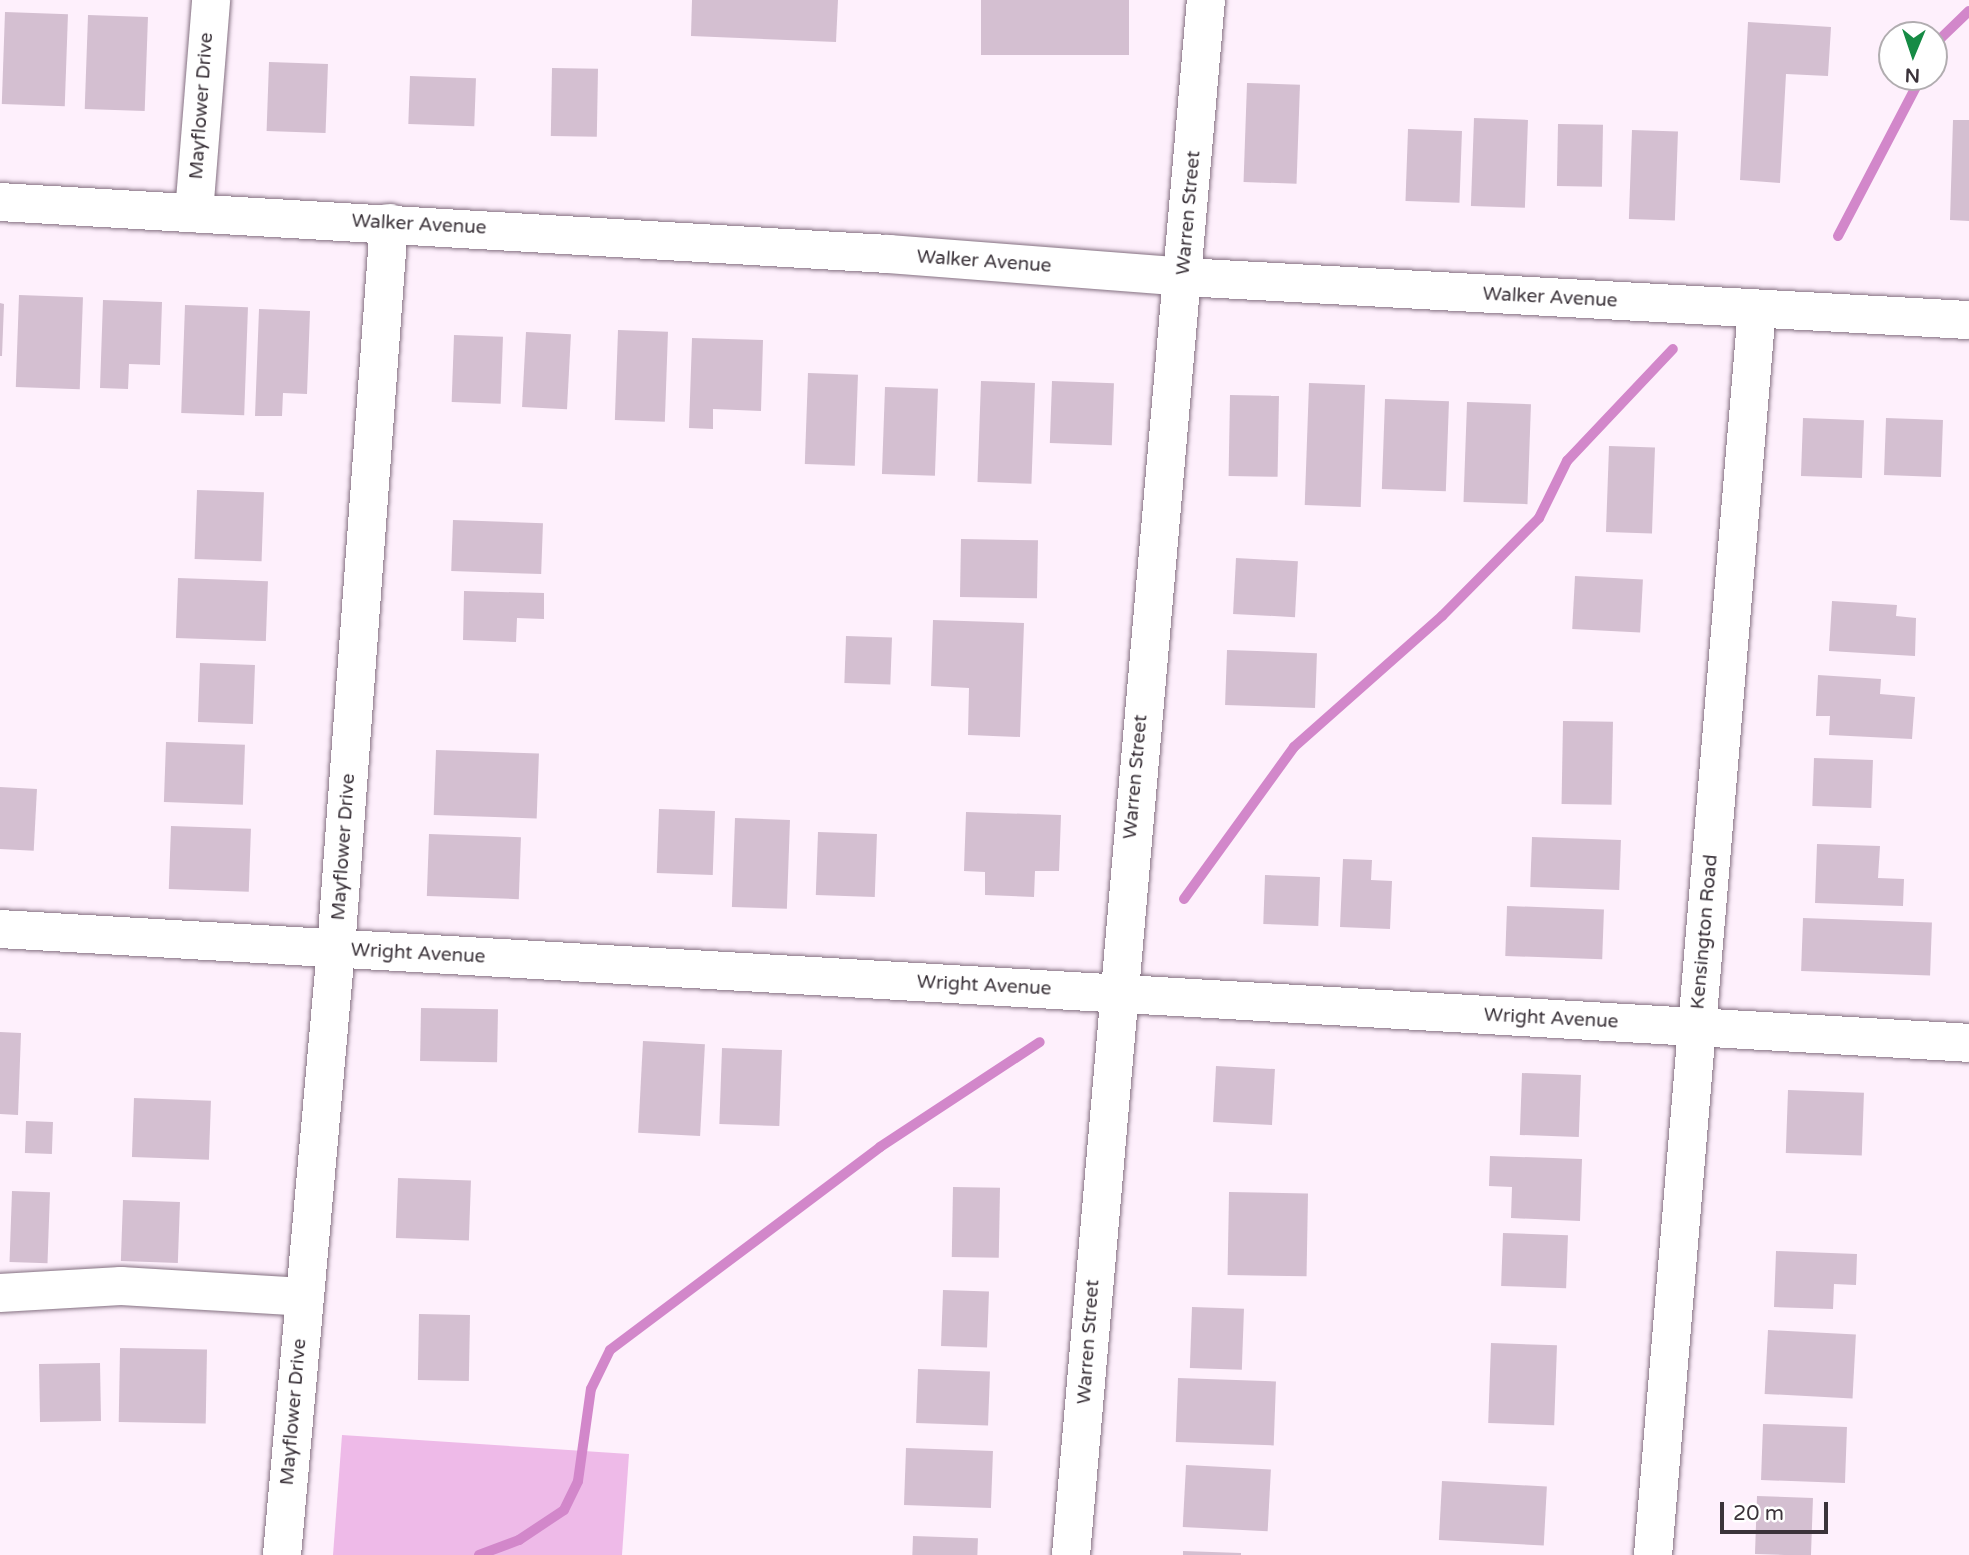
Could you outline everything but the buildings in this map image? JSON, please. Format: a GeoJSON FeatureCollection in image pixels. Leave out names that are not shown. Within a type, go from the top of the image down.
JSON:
{"type":"FeatureCollection","features":[{"type":"Feature","properties":{"kind":"street","name":"Mayflower Drive"},"geometry":{"type":"LineString","coordinates":[[194,212],[211,0]]}},
{"type":"Feature","properties":{"kind":"street","name":"Warren Street"},"geometry":{"type":"LineString","coordinates":[[1071,1555],[1116,993],[1184,277],[1206,0]]}},
{"type":"Feature","properties":{"kind":"street","name":"Walker Avenue"},"geometry":{"type":"LineString","coordinates":[[0,202],[389,223],[1184,277],[1969,320]]}},
{"type":"Feature","properties":{"kind":"street","name":"Mayflower Drive"},"geometry":{"type":"LineString","coordinates":[[282,1555],[336,949],[389,223]]}},
{"type":"Feature","properties":{"kind":"street","name":"Kensington Road"},"geometry":{"type":"LineString","coordinates":[[1653,1555],[1757,309]]}},
{"type":"Feature","properties":{"kind":"street","name":"Wright Avenue"},"geometry":{"type":"LineString","coordinates":[[0,929],[1969,1043]]}},
{"type":"Feature","properties":{"kind":"street"},"geometry":{"type":"LineString","coordinates":[[0,1293],[121,1286],[304,1297]]}},
{"type":"Feature","properties":{"kind":"shaded area"},"geometry":{"type":"Polygon","coordinates":[[[342,1435],[629,1454],[622,1555],[333,1555],[342,1435]]]}},
{"type":"Feature","properties":{"kind":"waterway"},"geometry":{"type":"LineString","coordinates":[[1948,31],[1969,11]]}},
{"type":"Feature","properties":{"kind":"waterway"},"geometry":{"type":"LineString","coordinates":[[1838,236],[1914,91]]}},
{"type":"Feature","properties":{"kind":"waterway"},"geometry":{"type":"LineString","coordinates":[[1184,899],[1294,747],[1442,616],[1539,518],[1567,461],[1673,349]]}},
{"type":"Feature","properties":{"kind":"waterway"},"geometry":{"type":"LineString","coordinates":[[479,1555],[519,1540],[564,1510],[578,1481],[591,1389],[610,1350],[880,1147],[1040,1042]]}}]}
